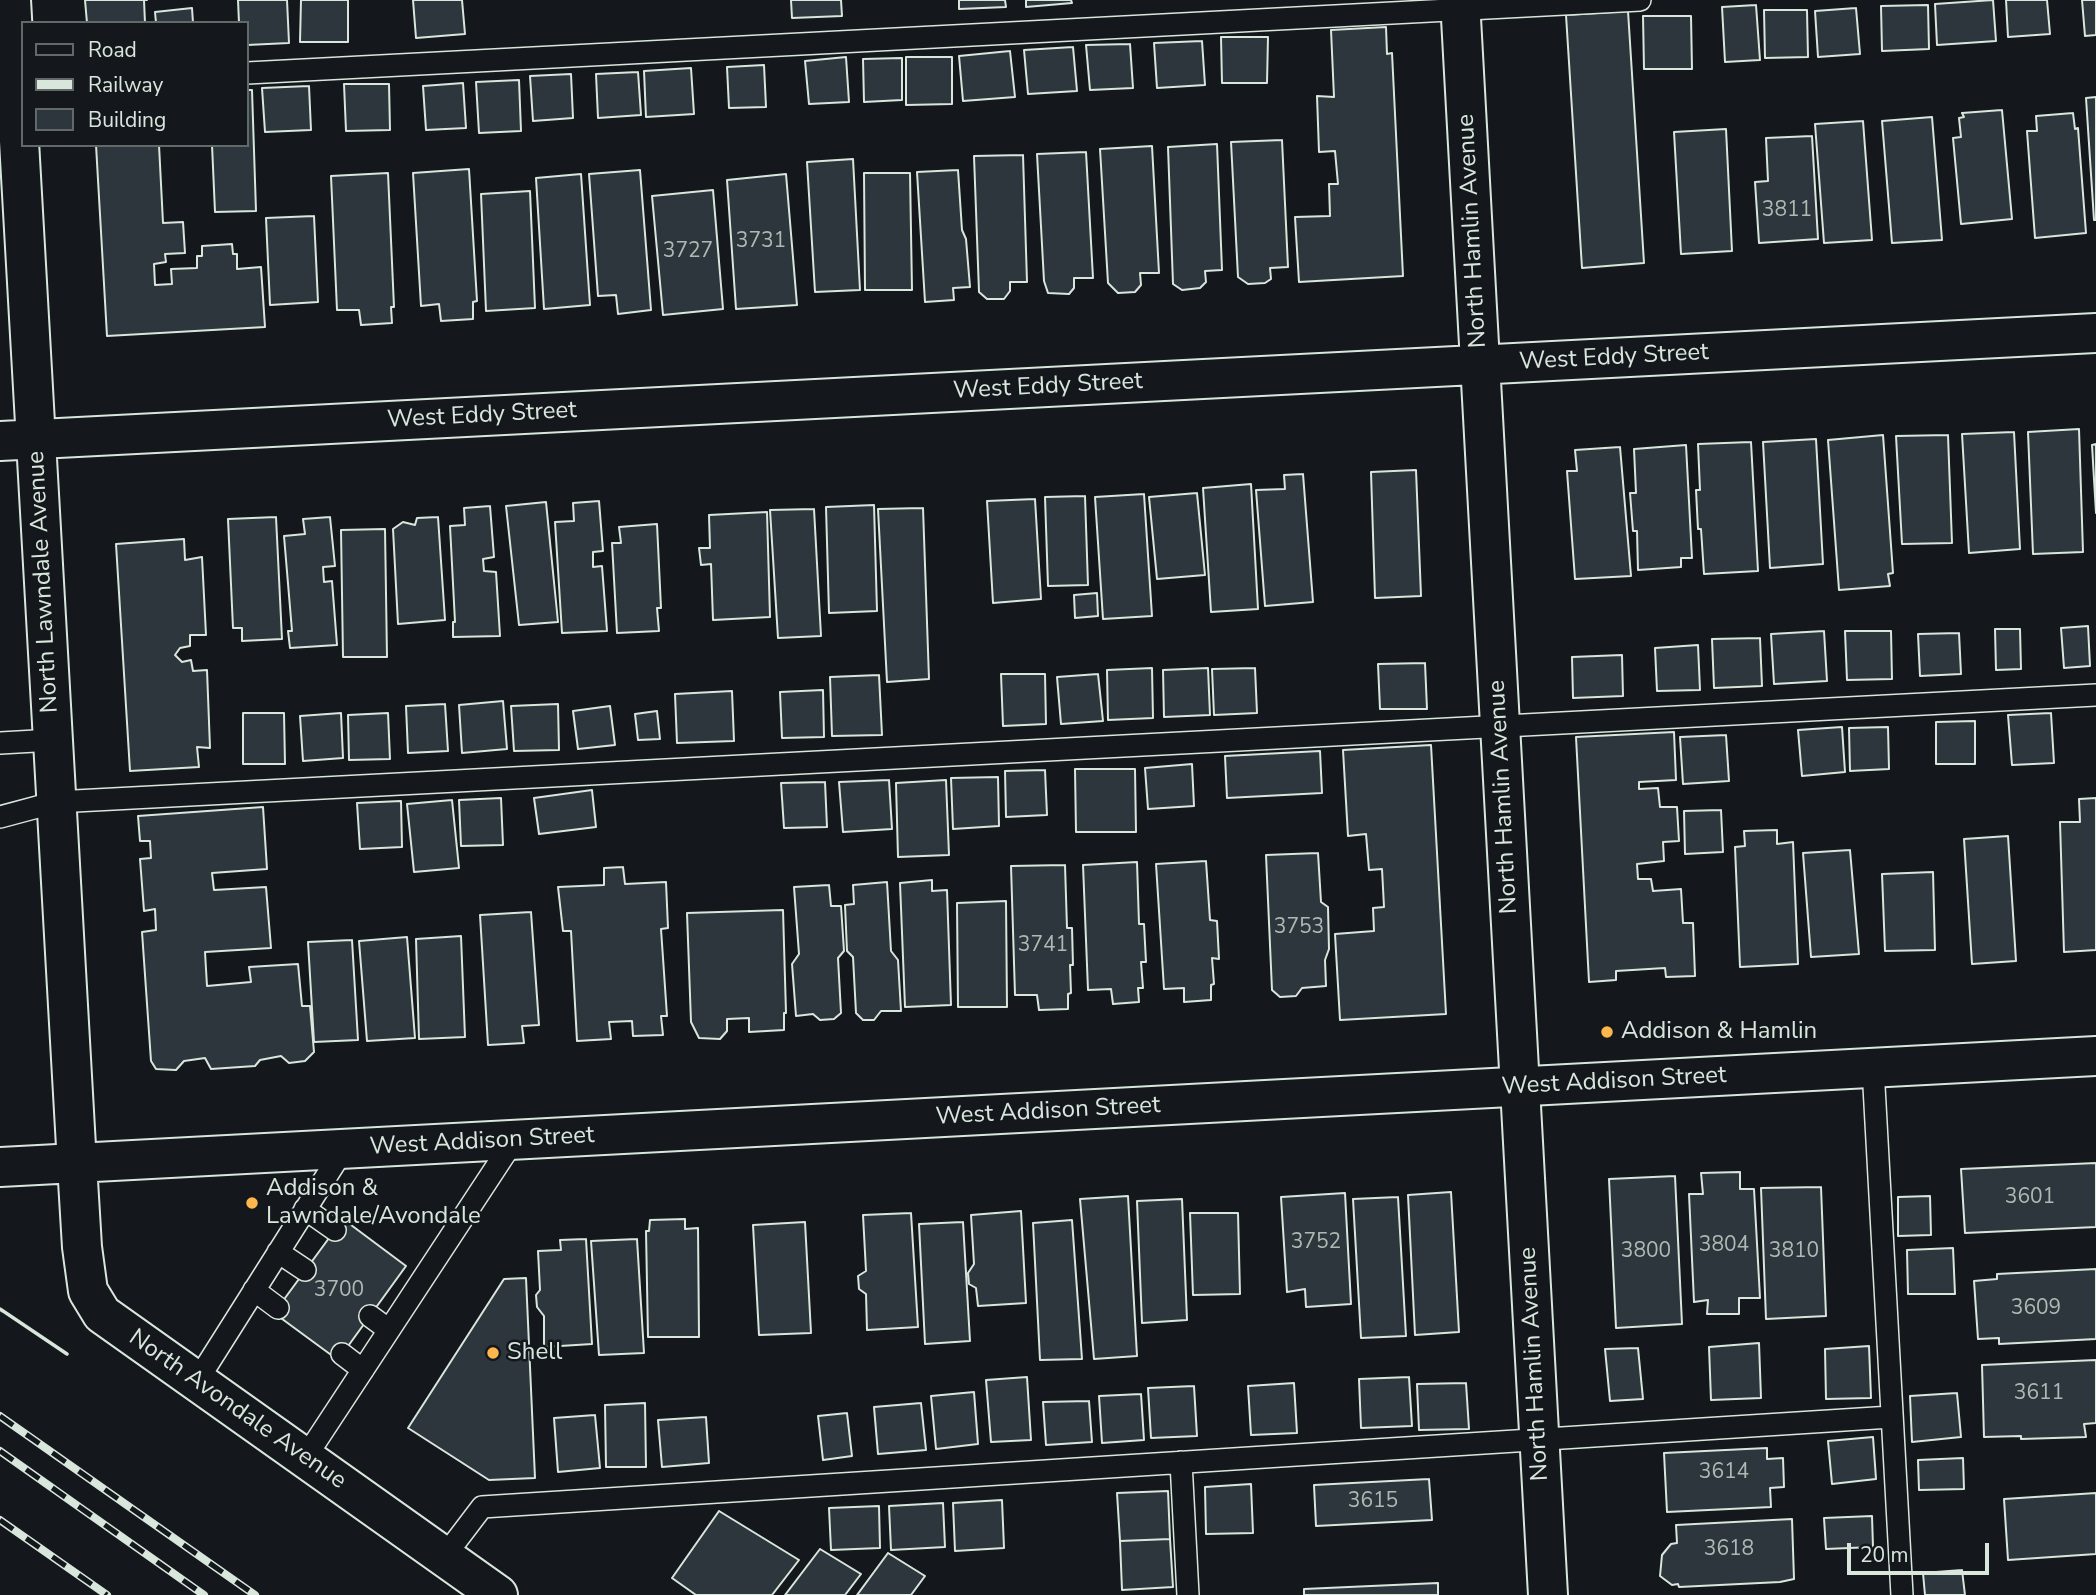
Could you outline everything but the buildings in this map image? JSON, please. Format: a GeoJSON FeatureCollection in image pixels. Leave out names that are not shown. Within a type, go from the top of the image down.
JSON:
{"type":"FeatureCollection","features":[{"type":"Feature","properties":{"kind":"street","name":"North Lawndale Avenue"},"geometry":{"type":"LineString","coordinates":[[11,0],[18,440],[53,740],[76,1164]]}},
{"type":"Feature","properties":{"kind":"street","name":"North Hamlin Avenue"},"geometry":{"type":"LineString","coordinates":[[1460,5],[1548,1595]]}},
{"type":"Feature","properties":{"kind":"street","name":"West Eddy Street"},"geometry":{"type":"LineString","coordinates":[[18,440],[2096,333]]}},
{"type":"Feature","properties":{"kind":"street","name":"West Addison Street"},"geometry":{"type":"LineString","coordinates":[[0,1167],[2096,1056]]}},
{"type":"Feature","properties":{"kind":"street","name":"North Avondale Avenue"},"geometry":{"type":"LineString","coordinates":[[76,1164],[88,1291],[103,1314],[498,1595]]}},
{"type":"Feature","properties":{"kind":"lane"},"geometry":{"type":"LineString","coordinates":[[248,73],[1460,5],[1640,0]]}},
{"type":"Feature","properties":{"kind":"lane"},"geometry":{"type":"LineString","coordinates":[[0,817],[56,802],[2096,695]]}},
{"type":"Feature","properties":{"kind":"lane"},"geometry":{"type":"LineString","coordinates":[[0,743],[53,740]]}},
{"type":"Feature","properties":{"kind":"lane"},"geometry":{"type":"LineString","coordinates":[[1873,1068],[1902,1595]]}},
{"type":"Feature","properties":{"kind":"lane"},"geometry":{"type":"LineString","coordinates":[[305,1458],[389,1330],[409,1281],[514,1140]]}},
{"type":"Feature","properties":{"kind":"lane"},"geometry":{"type":"LineString","coordinates":[[197,1381],[343,1150]]}},
{"type":"Feature","properties":{"kind":"lane"},"geometry":{"type":"LineString","coordinates":[[305,1209],[335,1230]]}},
{"type":"Feature","properties":{"kind":"lane"},"geometry":{"type":"LineString","coordinates":[[278,1252],[305,1270]]}},
{"type":"Feature","properties":{"kind":"lane"},"geometry":{"type":"LineString","coordinates":[[254,1290],[278,1308]]}},
{"type":"Feature","properties":{"kind":"lane"},"geometry":{"type":"LineString","coordinates":[[370,1317],[389,1330]]}},
{"type":"Feature","properties":{"kind":"lane"},"geometry":{"type":"LineString","coordinates":[[342,1354],[363,1370]]}},
{"type":"Feature","properties":{"kind":"lane"},"geometry":{"type":"LineString","coordinates":[[444,1557],[482,1507],[1891,1417]]}},
{"type":"Feature","properties":{"kind":"lane"},"geometry":{"type":"LineString","coordinates":[[1181,1462],[1188,1595]]}},
{"type":"Feature","properties":{"kind":"railway"},"geometry":{"type":"LineString","coordinates":[[0,1416],[255,1595]]}},
{"type":"Feature","properties":{"kind":"railway"},"geometry":{"type":"LineString","coordinates":[[0,1451],[204,1595]]}},
{"type":"Feature","properties":{"kind":"railway"},"geometry":{"type":"LineString","coordinates":[[0,1520],[107,1595]]}},
{"type":"Feature","properties":{"kind":"wall"},"geometry":{"type":"LineString","coordinates":[[0,1309],[67,1354]]}},
{"type":"Feature","properties":{"kind":"place","name":"Addison & Hamlin"},"geometry":{"type":"Point","coordinates":[1607,1032]}},
{"type":"Feature","properties":{"kind":"place","name":"Addison & Lawndale/Avondale"},"geometry":{"type":"Point","coordinates":[252,1203]}},
{"type":"Feature","properties":{"kind":"place","name":"Shell"},"geometry":{"type":"Point","coordinates":[493,1353]}}]}
